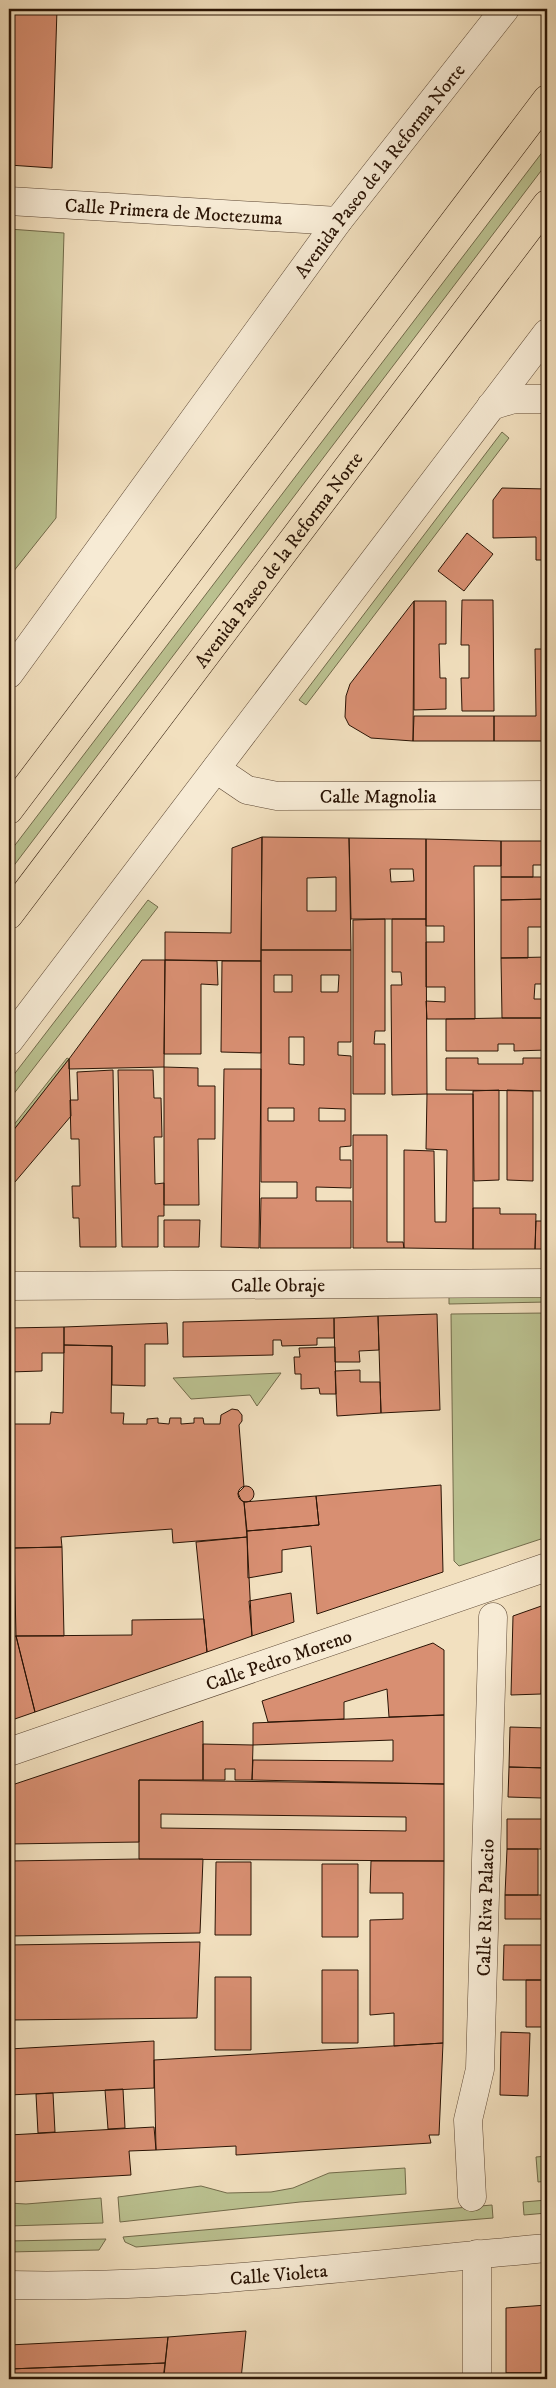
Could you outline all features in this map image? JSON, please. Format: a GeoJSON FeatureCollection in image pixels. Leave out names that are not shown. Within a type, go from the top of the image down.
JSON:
{"type":"FeatureCollection","features":[{"type":"Feature","properties":{"kind":"main road"},"geometry":{"type":"LineString","coordinates":[[9,810],[547,99]]}},
{"type":"Feature","properties":{"kind":"main road","name":"Avenida Paseo de la Reforma Norte"},"geometry":{"type":"LineString","coordinates":[[9,916],[547,204]]}},
{"type":"Feature","properties":{"kind":"street","name":"Avenida Paseo de la Reforma Norte"},"geometry":{"type":"LineString","coordinates":[[9,674],[338,221],[506,9]]}},
{"type":"Feature","properties":{"kind":"street","name":"Calle Primera de Moctezuma"},"geometry":{"type":"LineString","coordinates":[[9,201],[338,221]]}},
{"type":"Feature","properties":{"kind":"street"},"geometry":{"type":"LineString","coordinates":[[9,1042],[547,332]]}},
{"type":"Feature","properties":{"kind":"street"},"geometry":{"type":"LineString","coordinates":[[491,406],[514,399],[547,399]]}},
{"type":"Feature","properties":{"kind":"street","name":"Calle Magnolia"},"geometry":{"type":"LineString","coordinates":[[216,769],[247,790],[277,796],[547,795]]}},
{"type":"Feature","properties":{"kind":"street","name":"Calle Obraje"},"geometry":{"type":"LineString","coordinates":[[9,1286],[547,1283]]}},
{"type":"Feature","properties":{"kind":"street","name":"Calle Pedro Moreno"},"geometry":{"type":"LineString","coordinates":[[9,1752],[547,1567]]}},
{"type":"Feature","properties":{"kind":"street","name":"Calle Riva Palacio"},"geometry":{"type":"LineString","coordinates":[[472,2197],[468,2120],[480,2069],[493,1617]]}},
{"type":"Feature","properties":{"kind":"street","name":"Calle Violeta"},"geometry":{"type":"LineString","coordinates":[[9,2286],[117,2284],[214,2278],[547,2248]]}},
{"type":"Feature","properties":{"kind":"street"},"geometry":{"type":"LineString","coordinates":[[477,2254],[477,2379]]}},
{"type":"Feature","properties":{"kind":"green space"},"geometry":{"type":"Polygon","coordinates":[[[547,146],[547,163],[9,872],[9,853],[547,146]]]}},
{"type":"Feature","properties":{"kind":"green space"},"geometry":{"type":"Polygon","coordinates":[[[9,229],[64,233],[56,518],[9,577],[9,229]]]}},
{"type":"Feature","properties":{"kind":"green space"},"geometry":{"type":"Polygon","coordinates":[[[502,432],[509,438],[306,705],[299,700],[502,432]]]}},
{"type":"Feature","properties":{"kind":"green space"},"geometry":{"type":"Polygon","coordinates":[[[148,900],[158,907],[9,1100],[9,1081],[148,900]]]}},
{"type":"Feature","properties":{"kind":"green space"},"geometry":{"type":"Polygon","coordinates":[[[67,1058],[69,1059],[9,1136],[9,1131],[67,1058]]]}},
{"type":"Feature","properties":{"kind":"green space"},"geometry":{"type":"Polygon","coordinates":[[[449,1294],[547,1294],[547,1302],[449,1304],[449,1294]]]}},
{"type":"Feature","properties":{"kind":"green space"},"geometry":{"type":"Polygon","coordinates":[[[547,1313],[547,1537],[459,1566],[454,1561],[451,1314],[547,1313]]]}},
{"type":"Feature","properties":{"kind":"green space"},"geometry":{"type":"Polygon","coordinates":[[[281,1373],[257,1406],[250,1395],[191,1399],[173,1378],[281,1373]]]}},
{"type":"Feature","properties":{"kind":"green space"},"geometry":{"type":"Polygon","coordinates":[[[547,2156],[547,2181],[538,2182],[536,2157],[547,2156]]]}},
{"type":"Feature","properties":{"kind":"green space"},"geometry":{"type":"Polygon","coordinates":[[[405,2168],[406,2194],[300,2202],[120,2222],[118,2197],[201,2186],[227,2193],[271,2192],[293,2188],[329,2173],[405,2168]]]}},
{"type":"Feature","properties":{"kind":"green space"},"geometry":{"type":"Polygon","coordinates":[[[101,2198],[103,2223],[9,2226],[9,2203],[26,2204],[101,2198]]]}},
{"type":"Feature","properties":{"kind":"green space"},"geometry":{"type":"Polygon","coordinates":[[[547,2200],[547,2213],[524,2215],[523,2202],[547,2200]]]}},
{"type":"Feature","properties":{"kind":"green space"},"geometry":{"type":"Polygon","coordinates":[[[492,2205],[493,2218],[136,2247],[125,2242],[123,2237],[492,2205]]]}},
{"type":"Feature","properties":{"kind":"green space"},"geometry":{"type":"Polygon","coordinates":[[[106,2239],[99,2250],[9,2252],[9,2241],[106,2239]]]}},
{"type":"Feature","properties":{"kind":"building"},"geometry":{"type":"Polygon","coordinates":[[[9,9],[57,9],[52,168],[9,165],[9,9]]]}},
{"type":"Feature","properties":{"kind":"building"},"geometry":{"type":"Polygon","coordinates":[[[502,488],[547,489],[547,560],[536,560],[536,537],[493,538],[493,500],[502,488]]]}},
{"type":"Feature","properties":{"kind":"building"},"geometry":{"type":"Polygon","coordinates":[[[467,533],[493,554],[464,591],[438,571],[467,533]]]}},
{"type":"Feature","properties":{"kind":"building"},"geometry":{"type":"Polygon","coordinates":[[[462,600],[493,600],[494,711],[462,711],[461,678],[469,678],[469,645],[461,645],[462,600]]]}},
{"type":"Feature","properties":{"kind":"building"},"geometry":{"type":"Polygon","coordinates":[[[414,601],[413,741],[371,738],[349,725],[345,717],[346,696],[350,684],[414,601]]]}},
{"type":"Feature","properties":{"kind":"building"},"geometry":{"type":"Polygon","coordinates":[[[414,601],[446,601],[446,644],[439,644],[440,678],[446,678],[446,709],[414,710],[414,601]]]}},
{"type":"Feature","properties":{"kind":"building"},"geometry":{"type":"Polygon","coordinates":[[[535,649],[547,649],[547,741],[494,741],[494,716],[536,716],[535,649]]]}},
{"type":"Feature","properties":{"kind":"building"},"geometry":{"type":"Polygon","coordinates":[[[414,716],[494,716],[494,741],[413,741],[414,716]]]}},
{"type":"Feature","properties":{"kind":"building"},"geometry":{"type":"Polygon","coordinates":[[[262,837],[349,838],[351,950],[261,950],[262,837]],[[336,877],[307,878],[307,911],[336,911],[336,877]]]}},
{"type":"Feature","properties":{"kind":"building"},"geometry":{"type":"Polygon","coordinates":[[[262,837],[261,961],[165,960],[165,932],[231,933],[232,848],[262,837]]]}},
{"type":"Feature","properties":{"kind":"building"},"geometry":{"type":"Polygon","coordinates":[[[349,838],[426,839],[426,919],[351,919],[349,838]],[[390,869],[391,882],[414,881],[413,869],[390,869]]]}},
{"type":"Feature","properties":{"kind":"building"},"geometry":{"type":"Polygon","coordinates":[[[426,839],[501,841],[501,866],[474,866],[475,1019],[427,1019],[426,1001],[445,1002],[445,987],[426,987],[426,942],[444,942],[444,926],[426,926],[426,839]]]}},
{"type":"Feature","properties":{"kind":"building"},"geometry":{"type":"Polygon","coordinates":[[[501,841],[544,841],[544,865],[533,865],[533,877],[501,877],[501,841]]]}},
{"type":"Feature","properties":{"kind":"building"},"geometry":{"type":"Polygon","coordinates":[[[544,841],[547,841],[547,899],[501,900],[501,877],[544,877],[544,841]]]}},
{"type":"Feature","properties":{"kind":"building"},"geometry":{"type":"Polygon","coordinates":[[[547,899],[547,927],[528,927],[528,958],[501,958],[501,900],[547,899]]]}},
{"type":"Feature","properties":{"kind":"building"},"geometry":{"type":"Polygon","coordinates":[[[385,919],[385,1031],[375,1031],[374,1044],[385,1044],[385,1094],[353,1094],[353,920],[385,919]]]}},
{"type":"Feature","properties":{"kind":"building"},"geometry":{"type":"Polygon","coordinates":[[[392,919],[426,919],[427,1094],[392,1095],[391,985],[402,985],[401,972],[392,972],[392,919]]]}},
{"type":"Feature","properties":{"kind":"building"},"geometry":{"type":"Polygon","coordinates":[[[261,950],[351,950],[351,1042],[338,1042],[338,1055],[351,1056],[351,1146],[340,1147],[340,1160],[351,1160],[351,1188],[316,1187],[316,1201],[351,1201],[351,1248],[260,1248],[261,1198],[297,1198],[297,1182],[261,1182],[261,950]],[[274,975],[274,992],[292,992],[292,975],[274,975]],[[321,975],[321,992],[338,992],[339,975],[321,975]],[[289,1037],[289,1064],[304,1065],[304,1037],[289,1037]],[[268,1108],[268,1121],[294,1121],[294,1108],[268,1108]],[[319,1108],[319,1121],[345,1121],[345,1109],[319,1108]]]}},
{"type":"Feature","properties":{"kind":"building"},"geometry":{"type":"Polygon","coordinates":[[[547,957],[547,984],[535,984],[534,999],[547,999],[547,1018],[502,1018],[501,958],[547,957]]]}},
{"type":"Feature","properties":{"kind":"building"},"geometry":{"type":"Polygon","coordinates":[[[142,960],[165,960],[164,1067],[69,1069],[69,1059],[142,960]]]}},
{"type":"Feature","properties":{"kind":"building"},"geometry":{"type":"Polygon","coordinates":[[[165,960],[217,961],[218,985],[201,984],[201,1054],[164,1054],[165,960]]]}},
{"type":"Feature","properties":{"kind":"building"},"geometry":{"type":"Polygon","coordinates":[[[222,961],[261,961],[261,1053],[221,1052],[222,961]]]}},
{"type":"Feature","properties":{"kind":"building"},"geometry":{"type":"Polygon","coordinates":[[[547,1018],[547,1050],[514,1051],[514,1044],[498,1044],[498,1051],[446,1051],[446,1019],[547,1018]]]}},
{"type":"Feature","properties":{"kind":"building"},"geometry":{"type":"Polygon","coordinates":[[[446,1058],[478,1058],[478,1064],[523,1064],[523,1058],[547,1058],[547,1091],[446,1090],[446,1058]]]}},
{"type":"Feature","properties":{"kind":"building"},"geometry":{"type":"Polygon","coordinates":[[[69,1059],[71,1116],[9,1189],[9,1136],[69,1059]]]}},
{"type":"Feature","properties":{"kind":"building"},"geometry":{"type":"Polygon","coordinates":[[[164,1067],[198,1068],[198,1086],[215,1086],[215,1139],[198,1139],[199,1205],[164,1205],[164,1067]]]}},
{"type":"Feature","properties":{"kind":"building"},"geometry":{"type":"Polygon","coordinates":[[[224,1069],[261,1069],[259,1248],[221,1247],[224,1069]]]}},
{"type":"Feature","properties":{"kind":"building"},"geometry":{"type":"Polygon","coordinates":[[[113,1070],[116,1247],[80,1247],[79,1218],[73,1218],[72,1186],[80,1186],[79,1139],[71,1139],[70,1100],[78,1100],[77,1072],[113,1070]]]}},
{"type":"Feature","properties":{"kind":"building"},"geometry":{"type":"Polygon","coordinates":[[[118,1070],[153,1070],[154,1098],[161,1098],[162,1137],[154,1137],[155,1184],[164,1183],[164,1216],[158,1216],[158,1247],[122,1247],[118,1070]]]}},
{"type":"Feature","properties":{"kind":"building"},"geometry":{"type":"Polygon","coordinates":[[[499,1090],[499,1180],[474,1181],[473,1091],[499,1090]]]}},
{"type":"Feature","properties":{"kind":"building"},"geometry":{"type":"Polygon","coordinates":[[[507,1090],[533,1091],[533,1181],[507,1180],[507,1090]]]}},
{"type":"Feature","properties":{"kind":"building"},"geometry":{"type":"Polygon","coordinates":[[[427,1094],[473,1094],[473,1249],[404,1248],[404,1150],[434,1151],[435,1222],[446,1222],[447,1150],[426,1149],[427,1094]]]}},
{"type":"Feature","properties":{"kind":"building"},"geometry":{"type":"Polygon","coordinates":[[[353,1135],[387,1135],[387,1242],[403,1242],[404,1248],[353,1248],[353,1135]]]}},
{"type":"Feature","properties":{"kind":"building"},"geometry":{"type":"Polygon","coordinates":[[[473,1208],[500,1208],[500,1214],[536,1214],[535,1249],[473,1249],[473,1208]]]}},
{"type":"Feature","properties":{"kind":"building"},"geometry":{"type":"Polygon","coordinates":[[[164,1220],[200,1220],[199,1247],[164,1247],[164,1220]]]}},
{"type":"Feature","properties":{"kind":"building"},"geometry":{"type":"Polygon","coordinates":[[[536,1221],[547,1221],[547,1249],[535,1249],[536,1221]]]}},
{"type":"Feature","properties":{"kind":"building"},"geometry":{"type":"Polygon","coordinates":[[[437,1314],[440,1410],[381,1413],[378,1316],[437,1314]]]}},
{"type":"Feature","properties":{"kind":"building"},"geometry":{"type":"Polygon","coordinates":[[[378,1316],[379,1350],[359,1351],[360,1362],[335,1362],[334,1318],[378,1316]]]}},
{"type":"Feature","properties":{"kind":"building"},"geometry":{"type":"Polygon","coordinates":[[[334,1318],[334,1338],[317,1338],[317,1345],[282,1346],[281,1340],[273,1340],[273,1355],[183,1357],[183,1322],[334,1318]]]}},
{"type":"Feature","properties":{"kind":"building"},"geometry":{"type":"Polygon","coordinates":[[[167,1323],[168,1344],[145,1344],[145,1386],[112,1385],[112,1346],[64,1345],[64,1327],[167,1323]]]}},
{"type":"Feature","properties":{"kind":"building"},"geometry":{"type":"Polygon","coordinates":[[[64,1327],[64,1353],[42,1353],[42,1371],[9,1372],[9,1328],[64,1327]]]}},
{"type":"Feature","properties":{"kind":"building"},"geometry":{"type":"Polygon","coordinates":[[[64,1345],[112,1346],[111,1413],[124,1413],[123,1424],[147,1424],[147,1419],[158,1418],[158,1423],[169,1424],[170,1418],[181,1418],[181,1424],[194,1423],[194,1418],[203,1418],[204,1424],[220,1424],[221,1415],[232,1409],[238,1410],[242,1415],[242,1421],[239,1425],[244,1487],[238,1493],[244,1502],[247,1537],[173,1543],[172,1529],[61,1537],[62,1547],[14,1548],[13,1514],[9,1515],[9,1424],[50,1424],[51,1412],[63,1413],[64,1345]]]}},
{"type":"Feature","properties":{"kind":"building"},"geometry":{"type":"Polygon","coordinates":[[[335,1347],[336,1394],[320,1394],[319,1388],[301,1389],[301,1374],[295,1374],[294,1357],[300,1357],[299,1348],[335,1347]]]}},
{"type":"Feature","properties":{"kind":"building"},"geometry":{"type":"Polygon","coordinates":[[[360,1370],[360,1382],[380,1382],[381,1413],[337,1416],[335,1371],[360,1370]]]}},
{"type":"Feature","properties":{"kind":"building"},"geometry":{"type":"Polygon","coordinates":[[[441,1485],[443,1572],[317,1614],[311,1546],[282,1550],[282,1572],[248,1578],[247,1531],[319,1525],[316,1496],[441,1485]]]}},
{"type":"Feature","properties":{"kind":"building"},"geometry":{"type":"Polygon","coordinates":[[[246,1486],[254,1494],[246,1502],[238,1494],[246,1486]]]}},
{"type":"Feature","properties":{"kind":"building"},"geometry":{"type":"Polygon","coordinates":[[[316,1496],[319,1525],[247,1531],[244,1502],[316,1496]]]}},
{"type":"Feature","properties":{"kind":"building"},"geometry":{"type":"Polygon","coordinates":[[[247,1537],[252,1636],[207,1652],[196,1542],[247,1537]]]}},
{"type":"Feature","properties":{"kind":"building"},"geometry":{"type":"Polygon","coordinates":[[[62,1547],[64,1636],[16,1636],[14,1548],[62,1547]]]}},
{"type":"Feature","properties":{"kind":"building"},"geometry":{"type":"Polygon","coordinates":[[[291,1593],[294,1622],[252,1636],[249,1601],[291,1593]]]}},
{"type":"Feature","properties":{"kind":"building"},"geometry":{"type":"Polygon","coordinates":[[[547,1604],[547,1636],[542,1638],[541,1694],[511,1695],[513,1616],[547,1604]]]}},
{"type":"Feature","properties":{"kind":"building"},"geometry":{"type":"Polygon","coordinates":[[[204,1619],[207,1652],[35,1712],[16,1636],[132,1635],[132,1620],[204,1619]]]}},
{"type":"Feature","properties":{"kind":"building"},"geometry":{"type":"Polygon","coordinates":[[[9,1636],[16,1636],[35,1712],[9,1721],[9,1636]]]}},
{"type":"Feature","properties":{"kind":"building"},"geometry":{"type":"Polygon","coordinates":[[[433,1643],[444,1650],[444,1715],[389,1717],[387,1689],[344,1702],[344,1719],[268,1722],[262,1701],[433,1643]]]}},
{"type":"Feature","properties":{"kind":"building"},"geometry":{"type":"Polygon","coordinates":[[[444,1715],[444,1784],[252,1780],[253,1760],[393,1761],[393,1740],[253,1745],[253,1723],[444,1715]]]}},
{"type":"Feature","properties":{"kind":"building"},"geometry":{"type":"Polygon","coordinates":[[[203,1721],[203,1780],[139,1780],[139,1842],[9,1844],[9,1786],[203,1721]]]}},
{"type":"Feature","properties":{"kind":"building"},"geometry":{"type":"Polygon","coordinates":[[[510,1727],[547,1728],[547,1768],[509,1767],[510,1727]]]}},
{"type":"Feature","properties":{"kind":"building"},"geometry":{"type":"Polygon","coordinates":[[[203,1744],[253,1745],[252,1780],[235,1780],[235,1769],[225,1769],[225,1780],[203,1780],[203,1744]]]}},
{"type":"Feature","properties":{"kind":"building"},"geometry":{"type":"Polygon","coordinates":[[[509,1767],[547,1768],[547,1791],[542,1791],[542,1798],[508,1797],[509,1767]]]}},
{"type":"Feature","properties":{"kind":"building"},"geometry":{"type":"Polygon","coordinates":[[[139,1780],[444,1784],[444,1861],[139,1859],[139,1780]],[[161,1814],[161,1828],[406,1831],[406,1817],[161,1814]]]}},
{"type":"Feature","properties":{"kind":"building"},"geometry":{"type":"Polygon","coordinates":[[[507,1819],[543,1819],[543,1826],[547,1826],[547,1849],[507,1849],[507,1819]]]}},
{"type":"Feature","properties":{"kind":"building"},"geometry":{"type":"Polygon","coordinates":[[[507,1849],[538,1849],[538,1895],[505,1895],[507,1849]]]}},
{"type":"Feature","properties":{"kind":"building"},"geometry":{"type":"Polygon","coordinates":[[[543,1849],[547,1849],[547,1889],[543,1889],[543,1849]]]}},
{"type":"Feature","properties":{"kind":"building"},"geometry":{"type":"Polygon","coordinates":[[[203,1859],[200,1933],[9,1936],[9,1861],[203,1859]]]}},
{"type":"Feature","properties":{"kind":"building"},"geometry":{"type":"Polygon","coordinates":[[[371,1861],[444,1861],[443,2043],[394,2046],[394,2013],[370,2015],[370,1920],[403,1919],[403,1893],[370,1893],[371,1861]]]}},
{"type":"Feature","properties":{"kind":"building"},"geometry":{"type":"Polygon","coordinates":[[[216,1862],[251,1862],[251,1935],[215,1935],[216,1862]]]}},
{"type":"Feature","properties":{"kind":"building"},"geometry":{"type":"Polygon","coordinates":[[[322,1864],[358,1864],[358,1937],[322,1937],[322,1864]]]}},
{"type":"Feature","properties":{"kind":"building"},"geometry":{"type":"Polygon","coordinates":[[[505,1895],[547,1895],[547,1919],[505,1919],[505,1895]]]}},
{"type":"Feature","properties":{"kind":"building"},"geometry":{"type":"Polygon","coordinates":[[[200,1942],[197,2018],[9,2020],[9,1945],[200,1942]]]}},
{"type":"Feature","properties":{"kind":"building"},"geometry":{"type":"Polygon","coordinates":[[[504,1945],[547,1945],[547,1980],[503,1980],[504,1945]]]}},
{"type":"Feature","properties":{"kind":"building"},"geometry":{"type":"Polygon","coordinates":[[[322,1970],[358,1970],[358,2043],[322,2043],[322,1970]]]}},
{"type":"Feature","properties":{"kind":"building"},"geometry":{"type":"Polygon","coordinates":[[[215,1977],[251,1977],[251,2050],[215,2050],[215,1977]]]}},
{"type":"Feature","properties":{"kind":"building"},"geometry":{"type":"Polygon","coordinates":[[[526,1980],[547,1980],[547,2027],[526,2027],[526,1980]]]}},
{"type":"Feature","properties":{"kind":"building"},"geometry":{"type":"Polygon","coordinates":[[[501,2032],[530,2033],[528,2096],[500,2095],[501,2032]]]}},
{"type":"Feature","properties":{"kind":"building"},"geometry":{"type":"Polygon","coordinates":[[[154,2041],[154,2088],[9,2095],[9,2049],[154,2041]]]}},
{"type":"Feature","properties":{"kind":"building"},"geometry":{"type":"Polygon","coordinates":[[[443,2043],[439,2135],[429,2135],[431,2143],[236,2155],[236,2146],[156,2150],[154,2060],[443,2043]]]}},
{"type":"Feature","properties":{"kind":"building"},"geometry":{"type":"Polygon","coordinates":[[[123,2089],[125,2128],[108,2129],[105,2090],[123,2089]]]}},
{"type":"Feature","properties":{"kind":"building"},"geometry":{"type":"Polygon","coordinates":[[[53,2093],[55,2132],[38,2133],[36,2094],[53,2093]]]}},
{"type":"Feature","properties":{"kind":"building"},"geometry":{"type":"Polygon","coordinates":[[[154,2127],[156,2150],[129,2151],[131,2175],[9,2182],[9,2135],[154,2127]]]}},
{"type":"Feature","properties":{"kind":"building"},"geometry":{"type":"Polygon","coordinates":[[[547,2305],[547,2373],[506,2373],[506,2308],[547,2305]]]}},
{"type":"Feature","properties":{"kind":"building"},"geometry":{"type":"Polygon","coordinates":[[[246,2331],[241,2379],[189,2379],[164,2376],[168,2337],[246,2331]]]}},
{"type":"Feature","properties":{"kind":"building"},"geometry":{"type":"Polygon","coordinates":[[[168,2337],[165,2363],[9,2369],[9,2345],[168,2337]]]}},
{"type":"Feature","properties":{"kind":"building"},"geometry":{"type":"Polygon","coordinates":[[[165,2363],[163,2379],[9,2379],[9,2369],[165,2363]]]}},
{"type":"Feature","properties":{"kind":"building"},"geometry":{"type":"Polygon","coordinates":[[[506,2373],[547,2373],[547,2379],[506,2379],[506,2373]]]}}]}
